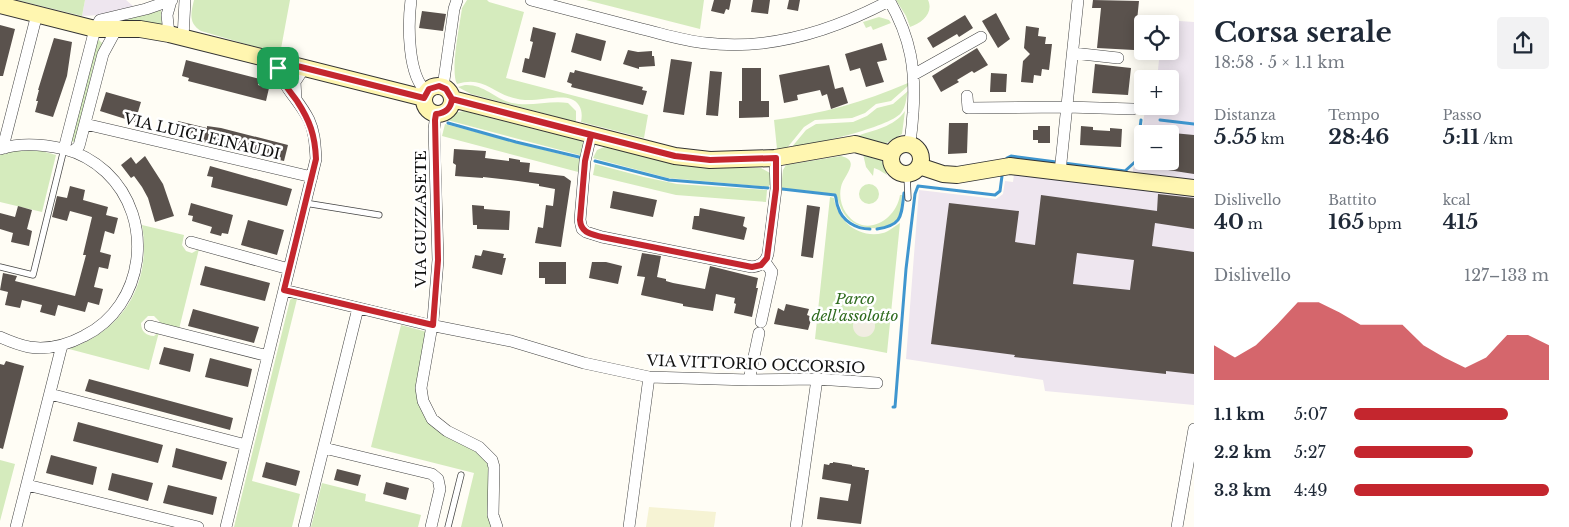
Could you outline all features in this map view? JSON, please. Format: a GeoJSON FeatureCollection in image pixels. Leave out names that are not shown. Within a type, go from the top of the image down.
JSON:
{"type":"FeatureCollection","features":[{"type":"Feature","properties":{"kind":"street"},"geometry":{"type":"LineString","coordinates":[[176,36],[186,0]]}},
{"type":"Feature","properties":{"kind":"street"},"geometry":{"type":"LineString","coordinates":[[411,0],[408,37],[413,63],[421,87],[436,94]]}},
{"type":"Feature","properties":{"kind":"street"},"geometry":{"type":"LineString","coordinates":[[436,114],[429,110],[424,102],[436,94],[457,0]]}},
{"type":"Feature","properties":{"kind":"street"},"geometry":{"type":"LineString","coordinates":[[531,0],[675,37],[705,43],[724,44],[748,44],[782,40],[821,31],[859,16],[889,1],[903,25],[913,75],[914,87],[909,144]]}},
{"type":"Feature","properties":{"kind":"street"},"geometry":{"type":"LineString","coordinates":[[1060,166],[1078,0]]}},
{"type":"Feature","properties":{"kind":"street"},"geometry":{"type":"LineString","coordinates":[[69,150],[95,28],[100,20],[171,1],[168,15],[176,36]]}},
{"type":"Feature","properties":{"kind":"street"},"geometry":{"type":"LineString","coordinates":[[0,5],[95,28],[116,30],[140,29],[176,36],[304,68],[436,94],[675,156],[710,160],[776,158],[855,144],[891,154]]}},
{"type":"Feature","properties":{"kind":"street"},"geometry":{"type":"LineString","coordinates":[[0,338],[30,347],[62,346],[91,333],[117,309],[127,294],[134,278],[138,258],[136,224],[132,209],[122,190],[99,166],[69,150],[29,144],[2,149],[37,14]]}},
{"type":"Feature","properties":{"kind":"street"},"geometry":{"type":"LineString","coordinates":[[69,150],[79,146],[103,54],[116,30]]}},
{"type":"Feature","properties":{"kind":"street"},"geometry":{"type":"LineString","coordinates":[[913,75],[981,37]]}},
{"type":"Feature","properties":{"kind":"street"},"geometry":{"type":"LineString","coordinates":[[1073,53],[1118,58]]}},
{"type":"Feature","properties":{"kind":"street"},"geometry":{"type":"LineString","coordinates":[[226,527],[316,159],[316,140],[308,120],[296,99],[286,88],[280,75],[277,61]]}},
{"type":"Feature","properties":{"kind":"street"},"geometry":{"type":"LineString","coordinates":[[296,99],[296,82],[304,68]]}},
{"type":"Feature","properties":{"kind":"street"},"geometry":{"type":"LineString","coordinates":[[967,96],[968,108],[1067,107],[1133,109]]}},
{"type":"Feature","properties":{"kind":"street","name":"VIA GUZZASETE"},"geometry":{"type":"LineString","coordinates":[[436,114],[434,129],[438,260],[433,325],[421,388],[423,401],[432,419],[447,431],[479,447],[492,460],[494,467],[493,515],[497,527]]}},
{"type":"Feature","properties":{"kind":"street","name":"VIA LUIGI EINAUDI"},"geometry":{"type":"LineString","coordinates":[[85,124],[312,177]]}},
{"type":"Feature","properties":{"kind":"street"},"geometry":{"type":"LineString","coordinates":[[591,135],[585,161],[580,220],[580,226],[586,232],[602,237],[752,267],[765,262],[768,254],[776,189],[776,158]]}},
{"type":"Feature","properties":{"kind":"street"},"geometry":{"type":"LineString","coordinates":[[913,170],[921,162],[920,153],[914,146],[909,144],[900,145],[893,150],[890,159],[893,169],[897,172],[913,170],[957,175],[1010,166],[1060,166],[1194,188]]}},
{"type":"Feature","properties":{"kind":"street"},"geometry":{"type":"LineString","coordinates":[[191,242],[289,269]]}},
{"type":"Feature","properties":{"kind":"street"},"geometry":{"type":"LineString","coordinates":[[749,380],[772,272],[765,262]]}},
{"type":"Feature","properties":{"kind":"street","name":"VIA VITTORIO OCCORSIO"},"geometry":{"type":"LineString","coordinates":[[284,290],[511,341],[584,363],[649,377],[749,380],[817,379],[877,383]]}},
{"type":"Feature","properties":{"kind":"street"},"geometry":{"type":"LineString","coordinates":[[304,527],[358,308]]}},
{"type":"Feature","properties":{"kind":"street"},"geometry":{"type":"LineString","coordinates":[[150,326],[268,356]]}},
{"type":"Feature","properties":{"kind":"street"},"geometry":{"type":"LineString","coordinates":[[16,527],[62,346]]}},
{"type":"Feature","properties":{"kind":"street"},"geometry":{"type":"LineString","coordinates":[[629,527],[649,377]]}},
{"type":"Feature","properties":{"kind":"street"},"geometry":{"type":"LineString","coordinates":[[796,527],[817,379]]}},
{"type":"Feature","properties":{"kind":"street"},"geometry":{"type":"LineString","coordinates":[[50,394],[246,445]]}},
{"type":"Feature","properties":{"kind":"street"},"geometry":{"type":"LineString","coordinates":[[1177,527],[1194,429]]}},
{"type":"Feature","properties":{"kind":"street"},"geometry":{"type":"LineString","coordinates":[[324,448],[432,474],[438,479],[440,489],[431,527]]}},
{"type":"Feature","properties":{"kind":"street"},"geometry":{"type":"LineString","coordinates":[[27,485],[198,527]]}},
{"type":"Feature","properties":{"kind":"lane"},"geometry":{"type":"LineString","coordinates":[[0,267],[33,275],[69,150]]}},
{"type":"Feature","properties":{"kind":"lane"},"geometry":{"type":"LineString","coordinates":[[908,198],[913,170]]}},
{"type":"Feature","properties":{"kind":"lane"},"geometry":{"type":"LineString","coordinates":[[305,204],[379,215]]}},
{"type":"Feature","properties":{"kind":"lane"},"geometry":{"type":"LineString","coordinates":[[448,527],[461,475]]}},
{"type":"Feature","properties":{"kind":"shaded area"},"geometry":{"type":"Polygon","coordinates":[[[85,0],[126,0],[133,6],[100,15],[82,16],[85,0]]]}},
{"type":"Feature","properties":{"kind":"shaded area"},"geometry":{"type":"Polygon","coordinates":[[[1179,21],[1194,22],[1194,182],[1133,174],[1134,167],[1134,170],[1179,170],[1179,125],[1143,125],[1144,115],[1179,115],[1179,70],[1158,70],[1159,60],[1179,60],[1179,21]]]}},
{"type":"Feature","properties":{"kind":"shaded area"},"geometry":{"type":"Polygon","coordinates":[[[1014,174],[1194,196],[1194,405],[1045,391],[1043,380],[906,359],[919,190],[996,199],[1003,194],[1005,181],[1013,182],[1014,174]]]}},
{"type":"Feature","properties":{"kind":"shaded area"},"geometry":{"type":"Polygon","coordinates":[[[864,315],[872,318],[875,326],[872,334],[864,337],[856,334],[853,326],[856,318],[864,315]]]}},
{"type":"Feature","properties":{"kind":"shaded area"},"geometry":{"type":"Polygon","coordinates":[[[649,507],[716,512],[714,527],[646,527],[649,507]]]}},
{"type":"Feature","properties":{"kind":"green space"},"geometry":{"type":"Polygon","coordinates":[[[17,0],[85,0],[82,16],[17,0]]]}},
{"type":"Feature","properties":{"kind":"green space"},"geometry":{"type":"Polygon","coordinates":[[[194,0],[290,0],[280,54],[201,31],[192,21],[191,13],[194,0]]]}},
{"type":"Feature","properties":{"kind":"green space"},"geometry":{"type":"Polygon","coordinates":[[[467,0],[487,0],[524,12],[506,78],[648,115],[644,138],[581,122],[580,108],[571,99],[560,97],[524,100],[509,97],[475,82],[457,84],[455,78],[456,47],[462,8],[467,0]]]}},
{"type":"Feature","properties":{"kind":"green space"},"geometry":{"type":"Polygon","coordinates":[[[586,0],[704,0],[700,29],[586,0]]]}},
{"type":"Feature","properties":{"kind":"green space"},"geometry":{"type":"Polygon","coordinates":[[[896,0],[928,0],[928,13],[923,20],[910,27],[906,16],[896,0]]]}},
{"type":"Feature","properties":{"kind":"green space"},"geometry":{"type":"Polygon","coordinates":[[[161,10],[162,26],[122,21],[161,10]]]}},
{"type":"Feature","properties":{"kind":"green space"},"geometry":{"type":"Polygon","coordinates":[[[879,17],[889,20],[891,23],[873,30],[871,26],[866,28],[863,22],[879,17]]]}},
{"type":"Feature","properties":{"kind":"green space"},"geometry":{"type":"Polygon","coordinates":[[[99,40],[103,44],[94,64],[76,141],[73,142],[71,140],[96,42],[99,40]]]}},
{"type":"Feature","properties":{"kind":"green space"},"geometry":{"type":"Polygon","coordinates":[[[908,83],[908,86],[891,101],[876,104],[865,113],[852,118],[815,120],[804,127],[787,148],[777,149],[774,120],[842,106],[908,83]]]}},
{"type":"Feature","properties":{"kind":"green space"},"geometry":{"type":"Polygon","coordinates":[[[465,85],[484,89],[512,103],[568,103],[576,111],[576,122],[471,94],[458,87],[465,85]]]}},
{"type":"Feature","properties":{"kind":"green space"},"geometry":{"type":"Polygon","coordinates":[[[908,91],[903,111],[893,119],[849,135],[791,148],[806,130],[816,124],[853,122],[867,116],[877,108],[893,104],[908,91]]]}},
{"type":"Feature","properties":{"kind":"green space"},"geometry":{"type":"Polygon","coordinates":[[[464,111],[582,141],[584,145],[583,156],[447,120],[454,113],[464,111]]]}},
{"type":"Feature","properties":{"kind":"green space"},"geometry":{"type":"Polygon","coordinates":[[[905,111],[902,134],[885,144],[857,136],[877,130],[895,121],[905,111]]]}},
{"type":"Feature","properties":{"kind":"green space"},"geometry":{"type":"Polygon","coordinates":[[[445,124],[583,160],[582,173],[442,136],[445,124]]]}},
{"type":"Feature","properties":{"kind":"green space"},"geometry":{"type":"Polygon","coordinates":[[[604,147],[715,167],[761,168],[770,173],[771,185],[769,187],[668,178],[593,158],[597,150],[604,147]]]}},
{"type":"Feature","properties":{"kind":"green space"},"geometry":{"type":"Polygon","coordinates":[[[19,150],[38,150],[56,155],[42,212],[0,202],[0,154],[19,150]]]}},
{"type":"Feature","properties":{"kind":"green space"},"geometry":{"type":"Polygon","coordinates":[[[863,154],[881,159],[887,175],[874,168],[873,176],[866,167],[863,154]]]}},
{"type":"Feature","properties":{"kind":"green space"},"geometry":{"type":"Polygon","coordinates":[[[841,156],[847,158],[851,165],[840,190],[841,201],[846,213],[853,221],[861,225],[870,226],[878,224],[892,212],[900,195],[902,195],[901,210],[898,218],[893,223],[879,228],[863,227],[850,220],[845,215],[835,194],[781,188],[783,170],[786,165],[841,156]]]}},
{"type":"Feature","properties":{"kind":"green space"},"geometry":{"type":"Polygon","coordinates":[[[595,164],[677,184],[767,190],[766,202],[676,195],[593,175],[595,164]]]}},
{"type":"Feature","properties":{"kind":"green space"},"geometry":{"type":"Polygon","coordinates":[[[869,184],[876,187],[879,194],[876,201],[869,204],[862,201],[859,194],[862,187],[869,184]]]}},
{"type":"Feature","properties":{"kind":"green space","name":"Parco dell'assolotto"},"geometry":{"type":"Polygon","coordinates":[[[830,197],[834,198],[844,221],[858,231],[874,234],[883,233],[900,223],[887,353],[815,339],[830,197]]]}},
{"type":"Feature","properties":{"kind":"green space"},"geometry":{"type":"Polygon","coordinates":[[[142,225],[184,235],[182,245],[186,251],[192,253],[199,249],[179,329],[161,323],[154,316],[148,316],[141,323],[146,334],[154,336],[159,332],[149,370],[69,349],[88,341],[105,330],[119,317],[130,302],[138,285],[143,266],[142,225]]]}},
{"type":"Feature","properties":{"kind":"green space"},"geometry":{"type":"Polygon","coordinates":[[[292,298],[297,299],[252,481],[300,494],[292,527],[234,527],[290,300],[292,298]]]}},
{"type":"Feature","properties":{"kind":"green space"},"geometry":{"type":"Polygon","coordinates":[[[401,325],[427,332],[420,406],[488,459],[491,527],[461,527],[474,473],[371,447],[401,325]]]}},
{"type":"Feature","properties":{"kind":"green space"},"geometry":{"type":"Polygon","coordinates":[[[0,460],[15,464],[0,521],[0,460]]]}},
{"type":"Feature","properties":{"kind":"green space"},"geometry":{"type":"Polygon","coordinates":[[[322,483],[366,494],[365,501],[421,515],[418,527],[311,527],[322,483]]]}},
{"type":"Feature","properties":{"kind":"building"},"geometry":{"type":"Polygon","coordinates":[[[714,0],[731,0],[729,10],[726,9],[724,14],[711,11],[714,0]]]}},
{"type":"Feature","properties":{"kind":"building"},"geometry":{"type":"Polygon","coordinates":[[[753,0],[770,0],[768,14],[751,12],[753,0]]]}},
{"type":"Feature","properties":{"kind":"building"},"geometry":{"type":"Polygon","coordinates":[[[789,0],[800,0],[798,11],[787,9],[789,0]]]}},
{"type":"Feature","properties":{"kind":"building"},"geometry":{"type":"Polygon","coordinates":[[[1093,0],[1139,1],[1138,15],[1134,15],[1134,50],[1097,48],[1101,8],[1092,8],[1093,0]]]}},
{"type":"Feature","properties":{"kind":"building"},"geometry":{"type":"Polygon","coordinates":[[[422,11],[446,14],[443,31],[419,28],[422,11]]]}},
{"type":"Feature","properties":{"kind":"building"},"geometry":{"type":"Polygon","coordinates":[[[996,13],[1010,39],[998,48],[982,21],[996,13]]]}},
{"type":"Feature","properties":{"kind":"building"},"geometry":{"type":"Polygon","coordinates":[[[965,15],[973,28],[959,37],[957,34],[933,48],[927,38],[965,15]]]}},
{"type":"Feature","properties":{"kind":"building"},"geometry":{"type":"Polygon","coordinates":[[[0,25],[15,29],[3,76],[0,76],[0,25]]]}},
{"type":"Feature","properties":{"kind":"building"},"geometry":{"type":"Polygon","coordinates":[[[1026,26],[1039,28],[1038,36],[1046,37],[1045,44],[1052,44],[1049,70],[1042,69],[1041,76],[1034,75],[1033,83],[1021,82],[1023,61],[1030,54],[1024,48],[1026,26]]]}},
{"type":"Feature","properties":{"kind":"building"},"geometry":{"type":"Polygon","coordinates":[[[533,27],[556,33],[545,78],[522,72],[525,58],[529,59],[533,42],[530,41],[533,27]]]}},
{"type":"Feature","properties":{"kind":"building"},"geometry":{"type":"Polygon","coordinates":[[[576,33],[606,41],[601,61],[571,52],[576,33]]]}},
{"type":"Feature","properties":{"kind":"building"},"geometry":{"type":"Polygon","coordinates":[[[54,38],[72,42],[67,76],[53,117],[35,112],[38,90],[54,38]]]}},
{"type":"Feature","properties":{"kind":"building"},"geometry":{"type":"Polygon","coordinates":[[[882,43],[887,60],[877,62],[884,82],[866,87],[860,68],[850,71],[845,54],[882,43]]]}},
{"type":"Feature","properties":{"kind":"building"},"geometry":{"type":"Polygon","coordinates":[[[977,48],[988,65],[974,73],[972,71],[957,80],[959,82],[941,92],[932,76],[977,48]]]}},
{"type":"Feature","properties":{"kind":"building"},"geometry":{"type":"Polygon","coordinates":[[[628,50],[638,52],[652,51],[655,66],[639,67],[639,69],[623,64],[628,50]]]}},
{"type":"Feature","properties":{"kind":"building"},"geometry":{"type":"Polygon","coordinates":[[[671,59],[692,62],[684,115],[663,112],[671,59]]]}},
{"type":"Feature","properties":{"kind":"building"},"geometry":{"type":"Polygon","coordinates":[[[186,60],[260,79],[258,85],[269,88],[266,101],[188,81],[189,78],[182,76],[186,60]]]}},
{"type":"Feature","properties":{"kind":"building"},"geometry":{"type":"Polygon","coordinates":[[[1095,64],[1131,68],[1128,95],[1092,93],[1095,64]]]}},
{"type":"Feature","properties":{"kind":"building"},"geometry":{"type":"Polygon","coordinates":[[[829,65],[835,89],[843,87],[848,103],[831,109],[827,94],[822,96],[820,90],[797,95],[798,100],[784,103],[779,75],[829,65]]]}},
{"type":"Feature","properties":{"kind":"building"},"geometry":{"type":"Polygon","coordinates":[[[742,68],[761,68],[761,101],[769,101],[769,117],[739,118],[739,101],[742,101],[742,68]]]}},
{"type":"Feature","properties":{"kind":"building"},"geometry":{"type":"Polygon","coordinates":[[[575,70],[643,87],[642,90],[647,91],[643,105],[571,87],[572,84],[567,82],[570,72],[574,73],[575,70]]]}},
{"type":"Feature","properties":{"kind":"building"},"geometry":{"type":"Polygon","coordinates":[[[710,71],[722,72],[718,116],[706,115],[710,71]]]}},
{"type":"Feature","properties":{"kind":"building"},"geometry":{"type":"Polygon","coordinates":[[[991,73],[1007,74],[1006,92],[990,92],[991,73]]]}},
{"type":"Feature","properties":{"kind":"building"},"geometry":{"type":"Polygon","coordinates":[[[106,92],[141,102],[135,122],[100,111],[106,92]]]}},
{"type":"Feature","properties":{"kind":"building"},"geometry":{"type":"Polygon","coordinates":[[[178,121],[207,128],[207,126],[221,128],[288,145],[284,161],[216,146],[175,133],[178,121]]]}},
{"type":"Feature","properties":{"kind":"building"},"geometry":{"type":"Polygon","coordinates":[[[949,123],[968,123],[967,153],[948,154],[949,123]]]}},
{"type":"Feature","properties":{"kind":"building"},"geometry":{"type":"Polygon","coordinates":[[[1038,126],[1050,126],[1050,143],[1038,143],[1038,140],[1033,140],[1033,130],[1038,130],[1038,126]]]}},
{"type":"Feature","properties":{"kind":"building"},"geometry":{"type":"Polygon","coordinates":[[[1081,126],[1093,127],[1093,130],[1110,131],[1110,128],[1122,129],[1121,147],[1080,145],[1081,126]]]}},
{"type":"Feature","properties":{"kind":"building"},"geometry":{"type":"Polygon","coordinates":[[[1179,134],[1194,135],[1194,174],[1168,170],[1179,170],[1179,134]]]}},
{"type":"Feature","properties":{"kind":"building"},"geometry":{"type":"Polygon","coordinates":[[[454,149],[486,151],[485,158],[509,161],[509,158],[520,160],[520,162],[530,163],[529,172],[564,176],[571,181],[561,247],[535,243],[538,227],[543,228],[546,205],[553,206],[555,189],[539,186],[539,184],[518,181],[455,176],[456,165],[453,163],[454,149]]]}},
{"type":"Feature","properties":{"kind":"building"},"geometry":{"type":"Polygon","coordinates":[[[145,156],[163,184],[174,216],[155,222],[148,198],[142,187],[134,176],[131,178],[121,165],[131,157],[136,164],[145,156]]]}},
{"type":"Feature","properties":{"kind":"building"},"geometry":{"type":"Polygon","coordinates":[[[210,166],[292,189],[287,206],[211,187],[213,177],[207,176],[210,166]]]}},
{"type":"Feature","properties":{"kind":"building"},"geometry":{"type":"Polygon","coordinates":[[[70,186],[85,190],[83,200],[108,207],[106,215],[118,218],[114,234],[105,231],[100,252],[111,255],[108,269],[99,267],[94,287],[103,289],[99,305],[88,302],[85,312],[58,305],[55,316],[40,312],[42,305],[22,300],[20,308],[5,305],[8,292],[0,290],[3,273],[17,276],[15,281],[75,296],[86,255],[83,255],[92,217],[70,211],[67,221],[52,217],[57,196],[67,198],[70,186]]]}},
{"type":"Feature","properties":{"kind":"building"},"geometry":{"type":"Polygon","coordinates":[[[613,191],[657,200],[653,217],[610,208],[613,191]]]}},
{"type":"Feature","properties":{"kind":"building"},"geometry":{"type":"Polygon","coordinates":[[[1158,194],[1194,198],[1194,229],[1155,223],[1152,246],[1194,252],[1194,374],[1166,371],[1166,374],[1014,357],[1015,355],[931,344],[949,203],[1019,211],[1015,242],[1035,245],[1041,195],[1157,211],[1158,194]],[[1077,253],[1073,284],[1130,290],[1134,260],[1077,253]]]}},
{"type":"Feature","properties":{"kind":"building"},"geometry":{"type":"Polygon","coordinates":[[[191,203],[233,215],[228,234],[222,233],[221,236],[210,233],[212,227],[192,221],[193,216],[188,215],[191,203]]]}},
{"type":"Feature","properties":{"kind":"building"},"geometry":{"type":"Polygon","coordinates":[[[472,205],[484,206],[484,209],[510,211],[509,230],[477,229],[477,225],[473,225],[472,205]]]}},
{"type":"Feature","properties":{"kind":"building"},"geometry":{"type":"Polygon","coordinates":[[[807,205],[820,207],[813,258],[801,256],[807,205]]]}},
{"type":"Feature","properties":{"kind":"building"},"geometry":{"type":"Polygon","coordinates":[[[18,206],[32,210],[27,229],[32,231],[29,246],[11,242],[13,233],[0,229],[0,213],[15,217],[18,206]]]}},
{"type":"Feature","properties":{"kind":"building"},"geometry":{"type":"Polygon","coordinates":[[[700,208],[745,217],[743,226],[747,228],[744,240],[692,229],[694,216],[699,216],[700,208]]]}},
{"type":"Feature","properties":{"kind":"building"},"geometry":{"type":"Polygon","coordinates":[[[248,220],[284,230],[277,255],[241,245],[248,220]]]}},
{"type":"Feature","properties":{"kind":"building"},"geometry":{"type":"Polygon","coordinates":[[[483,250],[504,254],[503,258],[506,258],[502,275],[472,268],[475,255],[481,256],[483,250]]]}},
{"type":"Feature","properties":{"kind":"building"},"geometry":{"type":"Polygon","coordinates":[[[642,253],[661,256],[657,277],[673,283],[705,289],[710,266],[758,278],[756,288],[758,288],[752,317],[734,313],[735,298],[716,294],[713,311],[683,306],[683,304],[641,295],[645,277],[637,276],[642,253]]]}},
{"type":"Feature","properties":{"kind":"building"},"geometry":{"type":"Polygon","coordinates":[[[539,262],[566,262],[566,284],[545,284],[545,278],[539,278],[539,262]]]}},
{"type":"Feature","properties":{"kind":"building"},"geometry":{"type":"Polygon","coordinates":[[[592,262],[606,262],[622,266],[618,284],[589,278],[592,262]]]}},
{"type":"Feature","properties":{"kind":"building"},"geometry":{"type":"Polygon","coordinates":[[[205,266],[270,283],[265,301],[200,285],[205,266]]]}},
{"type":"Feature","properties":{"kind":"building"},"geometry":{"type":"Polygon","coordinates":[[[786,304],[809,309],[807,315],[812,317],[808,330],[774,324],[778,308],[784,311],[786,304]]]}},
{"type":"Feature","properties":{"kind":"building"},"geometry":{"type":"Polygon","coordinates":[[[193,309],[259,327],[254,343],[188,326],[193,309]]]}},
{"type":"Feature","properties":{"kind":"building"},"geometry":{"type":"Polygon","coordinates":[[[164,347],[194,354],[190,372],[159,364],[164,347]]]}},
{"type":"Feature","properties":{"kind":"building"},"geometry":{"type":"Polygon","coordinates":[[[210,358],[252,369],[248,387],[205,377],[210,358]]]}},
{"type":"Feature","properties":{"kind":"building"},"geometry":{"type":"Polygon","coordinates":[[[6,361],[24,366],[3,449],[0,448],[0,364],[4,365],[6,361]]]}},
{"type":"Feature","properties":{"kind":"building"},"geometry":{"type":"Polygon","coordinates":[[[89,379],[233,418],[230,430],[85,391],[89,379]]]}},
{"type":"Feature","properties":{"kind":"building"},"geometry":{"type":"Polygon","coordinates":[[[78,422],[163,445],[158,463],[73,441],[78,422]]]}},
{"type":"Feature","properties":{"kind":"building"},"geometry":{"type":"Polygon","coordinates":[[[176,448],[227,462],[222,480],[172,467],[176,448]]]}},
{"type":"Feature","properties":{"kind":"building"},"geometry":{"type":"Polygon","coordinates":[[[51,455],[97,467],[93,485],[46,473],[51,455]]]}},
{"type":"Feature","properties":{"kind":"building"},"geometry":{"type":"Polygon","coordinates":[[[266,462],[300,471],[296,486],[262,477],[266,462]]]}},
{"type":"Feature","properties":{"kind":"building"},"geometry":{"type":"Polygon","coordinates":[[[833,462],[869,470],[861,524],[817,519],[820,497],[848,501],[851,484],[822,479],[824,464],[829,465],[833,462]]]}},
{"type":"Feature","properties":{"kind":"building"},"geometry":{"type":"Polygon","coordinates":[[[337,469],[361,475],[358,486],[334,480],[337,469]]]}},
{"type":"Feature","properties":{"kind":"building"},"geometry":{"type":"Polygon","coordinates":[[[112,473],[153,483],[148,501],[108,490],[112,473]]]}},
{"type":"Feature","properties":{"kind":"building"},"geometry":{"type":"Polygon","coordinates":[[[386,482],[409,488],[406,500],[383,494],[386,482]]]}},
{"type":"Feature","properties":{"kind":"building"},"geometry":{"type":"Polygon","coordinates":[[[168,485],[217,497],[213,515],[163,503],[168,485]]]}},
{"type":"Feature","properties":{"kind":"waterway"},"geometry":{"type":"LineString","coordinates":[[1007,158],[1011,156],[1125,171],[1136,161],[1141,120]]}},
{"type":"Feature","properties":{"kind":"waterway"},"geometry":{"type":"LineString","coordinates":[[1160,120],[1194,124]]}},
{"type":"Feature","properties":{"kind":"waterway"},"geometry":{"type":"LineString","coordinates":[[448,123],[583,158]]}},
{"type":"Feature","properties":{"kind":"waterway"},"geometry":{"type":"LineString","coordinates":[[595,161],[669,180],[768,188]]}},
{"type":"Feature","properties":{"kind":"waterway"},"geometry":{"type":"LineString","coordinates":[[893,407],[895,407],[906,269],[915,194],[918,186],[995,195],[1000,191],[1002,176]]}},
{"type":"Feature","properties":{"kind":"waterway"},"geometry":{"type":"LineString","coordinates":[[782,189],[835,195],[840,212],[846,220],[860,228],[870,229]]}},
{"type":"Feature","properties":{"kind":"waterway"},"geometry":{"type":"LineString","coordinates":[[877,229],[896,222],[901,213],[904,193]]}},
{"type":"Feature","properties":{"kind":"route"},"geometry":{"type":"LineString","coordinates":[[278,68],[277,61],[424,98],[429,89],[439,86],[449,92],[452,99],[591,135],[585,161],[580,220],[580,226],[586,232],[602,237],[752,267],[761,265],[767,258],[776,189],[776,158],[710,160],[675,156],[452,99],[448,110],[436,114],[434,129],[438,260],[433,325],[284,290],[316,159],[316,140],[308,120],[296,99],[286,88],[278,68]]}}]}
